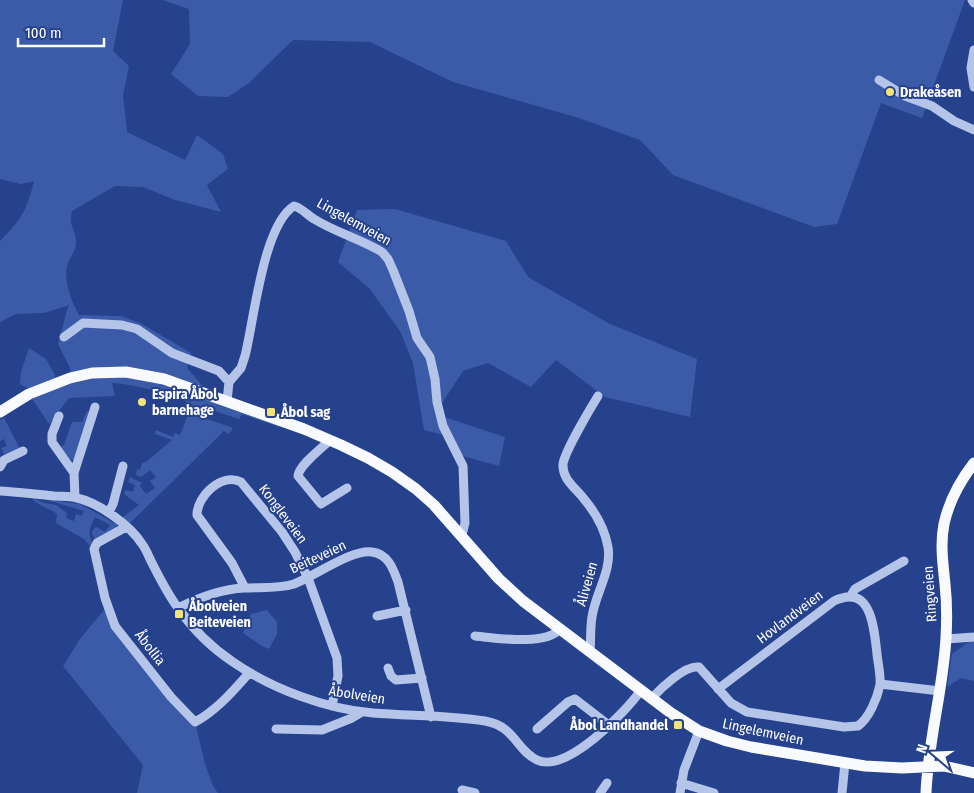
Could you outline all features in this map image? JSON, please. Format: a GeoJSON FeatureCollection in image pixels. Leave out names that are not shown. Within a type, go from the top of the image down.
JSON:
{"type":"FeatureCollection","features":[{"type":"Feature","properties":{"kind":"main road","name":"Lingelemveien"},"geometry":{"type":"LineString","coordinates":[[0,412],[29,394],[59,381],[92,373],[109,372],[137,373],[164,379],[226,401],[330,440],[392,472],[434,505],[514,593],[590,652],[699,731],[751,747],[845,763],[881,768],[930,768],[944,766],[973,773]]}},
{"type":"Feature","properties":{"kind":"main road","name":"Ringveien"},"geometry":{"type":"LineString","coordinates":[[927,792],[946,639],[942,548],[944,525],[952,497],[974,463]]}},
{"type":"Feature","properties":{"kind":"street"},"geometry":{"type":"LineString","coordinates":[[974,50],[971,68],[974,87]]}},
{"type":"Feature","properties":{"kind":"street"},"geometry":{"type":"LineString","coordinates":[[879,80],[904,96],[932,106],[954,121],[974,130]]}},
{"type":"Feature","properties":{"kind":"street","name":"Lingelemveien"},"geometry":{"type":"LineString","coordinates":[[226,401],[229,382],[241,368],[245,356],[269,246],[277,229],[291,208],[294,206],[299,207],[308,215],[330,228],[382,252],[388,259],[409,310],[417,338],[430,356],[437,402],[443,426],[463,466],[466,515],[462,535]]}},
{"type":"Feature","properties":{"kind":"street"},"geometry":{"type":"LineString","coordinates":[[64,337],[83,323],[122,325],[137,330],[172,353],[219,371],[229,382]]}},
{"type":"Feature","properties":{"kind":"street","name":"Åliveien"},"geometry":{"type":"LineString","coordinates":[[590,652],[592,617],[607,569],[608,547],[594,513],[564,474],[563,464],[566,454],[598,396]]}},
{"type":"Feature","properties":{"kind":"street"},"geometry":{"type":"LineString","coordinates":[[75,498],[74,473],[95,407]]}},
{"type":"Feature","properties":{"kind":"street"},"geometry":{"type":"LineString","coordinates":[[59,416],[52,434],[52,442],[74,473]]}},
{"type":"Feature","properties":{"kind":"street"},"geometry":{"type":"LineString","coordinates":[[330,440],[303,466],[298,472],[298,476],[321,504],[347,488]]}},
{"type":"Feature","properties":{"kind":"street"},"geometry":{"type":"LineString","coordinates":[[0,467],[4,460],[23,451]]}},
{"type":"Feature","properties":{"kind":"street"},"geometry":{"type":"LineString","coordinates":[[109,512],[113,504],[122,466]]}},
{"type":"Feature","properties":{"kind":"street","name":"Kongleveien"},"geometry":{"type":"LineString","coordinates":[[245,588],[232,563],[197,515],[199,503],[203,497],[224,481],[232,479],[241,482],[282,532],[308,578],[337,658],[338,676],[332,706]]}},
{"type":"Feature","properties":{"kind":"street","name":"Åbolveien"},"geometry":{"type":"LineString","coordinates":[[0,491],[75,498],[109,512],[142,543],[178,608],[200,634],[220,653],[249,672],[290,691],[332,706],[362,712],[482,721],[500,726],[516,738],[534,758],[546,762],[569,755],[588,743],[610,726],[641,690]]}},
{"type":"Feature","properties":{"kind":"street","name":"Åbollia"},"geometry":{"type":"LineString","coordinates":[[126,527],[97,542],[94,549],[105,598],[115,626],[171,696],[195,722],[208,715],[221,704],[249,672]]}},
{"type":"Feature","properties":{"kind":"street","name":"Beiteveien"},"geometry":{"type":"LineString","coordinates":[[178,608],[210,595],[232,589],[284,586],[308,578],[353,554],[362,552],[376,553],[389,561],[394,570],[406,610],[431,717]]}},
{"type":"Feature","properties":{"kind":"street","name":"Hovlandveien"},"geometry":{"type":"LineString","coordinates":[[718,689],[834,601],[841,597],[850,597],[855,589],[904,561]]}},
{"type":"Feature","properties":{"kind":"street"},"geometry":{"type":"LineString","coordinates":[[652,698],[676,677],[694,666],[703,670],[731,703],[747,712],[850,727],[858,726],[868,715],[880,684],[873,621],[863,602],[850,597]]}},
{"type":"Feature","properties":{"kind":"street"},"geometry":{"type":"LineString","coordinates":[[377,616],[406,610]]}},
{"type":"Feature","properties":{"kind":"street"},"geometry":{"type":"LineString","coordinates":[[474,636],[532,639],[556,634],[560,629]]}},
{"type":"Feature","properties":{"kind":"street"},"geometry":{"type":"LineString","coordinates":[[946,639],[974,637]]}},
{"type":"Feature","properties":{"kind":"street"},"geometry":{"type":"LineString","coordinates":[[388,668],[391,676],[396,680],[422,678]]}},
{"type":"Feature","properties":{"kind":"street"},"geometry":{"type":"LineString","coordinates":[[880,684],[940,691]]}},
{"type":"Feature","properties":{"kind":"street"},"geometry":{"type":"LineString","coordinates":[[537,729],[568,702],[575,699],[610,726]]}},
{"type":"Feature","properties":{"kind":"street"},"geometry":{"type":"LineString","coordinates":[[276,729],[322,730],[362,712]]}},
{"type":"Feature","properties":{"kind":"street"},"geometry":{"type":"LineString","coordinates":[[680,793],[684,770],[699,731]]}},
{"type":"Feature","properties":{"kind":"street"},"geometry":{"type":"LineString","coordinates":[[842,793],[845,763]]}},
{"type":"Feature","properties":{"kind":"street"},"geometry":{"type":"LineString","coordinates":[[600,793],[607,783]]}},
{"type":"Feature","properties":{"kind":"street"},"geometry":{"type":"LineString","coordinates":[[681,783],[714,793]]}},
{"type":"Feature","properties":{"kind":"street"},"geometry":{"type":"LineString","coordinates":[[462,790],[475,793]]}},
{"type":"Feature","properties":{"kind":"shaded area"},"geometry":{"type":"Polygon","coordinates":[[[0,0],[123,0],[113,51],[129,66],[123,95],[127,132],[185,160],[197,135],[223,154],[228,169],[207,185],[221,212],[175,200],[143,187],[115,186],[72,211],[71,223],[76,245],[67,266],[66,279],[79,315],[121,316],[142,324],[191,353],[187,368],[201,384],[203,392],[282,421],[279,427],[242,414],[239,419],[204,408],[198,416],[233,428],[229,434],[224,431],[126,527],[119,520],[139,505],[124,494],[126,490],[133,492],[135,485],[128,482],[130,477],[142,483],[140,486],[146,494],[155,488],[150,481],[156,477],[150,470],[141,477],[136,475],[137,469],[140,470],[142,463],[146,462],[172,440],[155,434],[156,430],[173,437],[175,433],[180,435],[192,404],[174,397],[166,401],[168,395],[126,384],[112,383],[115,396],[69,398],[49,424],[29,394],[70,378],[70,368],[58,344],[70,305],[44,313],[16,314],[0,322],[0,241],[22,214],[29,200],[34,181],[21,184],[0,179],[0,0]]]}},
{"type":"Feature","properties":{"kind":"shaded area"},"geometry":{"type":"Polygon","coordinates":[[[163,0],[965,0],[922,118],[881,103],[837,224],[814,227],[673,175],[640,140],[579,118],[453,82],[370,42],[293,40],[249,83],[228,97],[198,96],[171,74],[190,44],[189,9],[163,0]]]}},
{"type":"Feature","properties":{"kind":"shaded area"},"geometry":{"type":"Polygon","coordinates":[[[395,209],[506,241],[528,277],[610,324],[697,359],[690,417],[605,397],[556,360],[531,387],[488,363],[463,371],[442,403],[441,416],[505,437],[499,466],[452,453],[444,435],[424,430],[413,363],[400,331],[369,288],[338,262],[357,210],[395,209]]]}},
{"type":"Feature","properties":{"kind":"shaded area"},"geometry":{"type":"Polygon","coordinates":[[[29,348],[46,359],[55,378],[29,389],[20,384],[21,372],[29,348]]]}},
{"type":"Feature","properties":{"kind":"shaded area"},"geometry":{"type":"Polygon","coordinates":[[[87,411],[90,412],[75,459],[71,460],[60,447],[64,445],[72,422],[82,422],[87,411]]]}},
{"type":"Feature","properties":{"kind":"shaded area"},"geometry":{"type":"Polygon","coordinates":[[[4,418],[20,449],[5,456],[1,448],[7,446],[4,439],[0,441],[0,420],[4,418]]]}},
{"type":"Feature","properties":{"kind":"shaded area"},"geometry":{"type":"Polygon","coordinates":[[[33,498],[44,503],[56,505],[67,513],[66,518],[74,521],[76,514],[82,516],[84,511],[44,499],[80,504],[116,524],[118,528],[95,540],[92,533],[94,528],[97,527],[105,532],[110,525],[95,517],[90,530],[93,544],[90,546],[84,539],[56,523],[57,514],[33,500],[33,498]]]}},
{"type":"Feature","properties":{"kind":"shaded area"},"geometry":{"type":"Polygon","coordinates":[[[108,605],[115,626],[195,722],[205,764],[213,786],[218,793],[137,793],[143,765],[63,666],[80,639],[108,605]]]}},
{"type":"Feature","properties":{"kind":"shaded area"},"geometry":{"type":"Polygon","coordinates":[[[267,610],[277,622],[277,634],[269,649],[243,633],[251,614],[267,610]]]}},
{"type":"Feature","properties":{"kind":"shaded area"},"geometry":{"type":"Polygon","coordinates":[[[974,638],[974,681],[961,678],[947,687],[952,654],[974,638]]]}},
{"type":"Feature","properties":{"kind":"place","name":"Drakeåsen"},"geometry":{"type":"Point","coordinates":[890,92]}},
{"type":"Feature","properties":{"kind":"place","name":"Espira Åbol barnehage"},"geometry":{"type":"Point","coordinates":[142,402]}},
{"type":"Feature","properties":{"kind":"place","name":"Åbol sag"},"geometry":{"type":"Point","coordinates":[271,412]}},
{"type":"Feature","properties":{"kind":"place","name":"Åbolveien Beiteveien"},"geometry":{"type":"Point","coordinates":[179,614]}},
{"type":"Feature","properties":{"kind":"place","name":"Åbol Landhandel"},"geometry":{"type":"Point","coordinates":[678,725]}}]}
